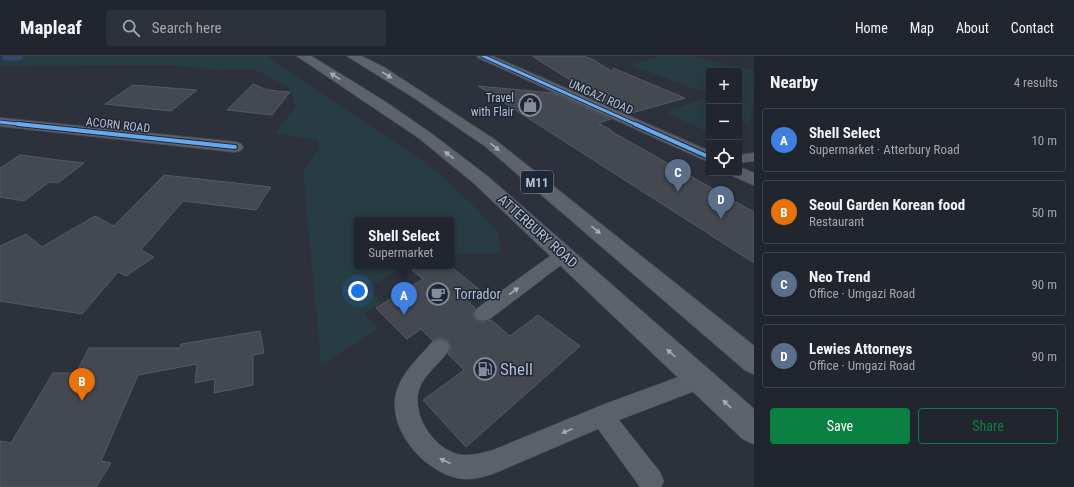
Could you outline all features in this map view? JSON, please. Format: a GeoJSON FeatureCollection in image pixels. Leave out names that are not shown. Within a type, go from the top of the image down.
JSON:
{"type":"FeatureCollection","features":[{"type":"Feature","properties":{"kind":"main road","name":"ATTERBURY ROAD"},"geometry":{"type":"LineString","coordinates":[[303,56],[379,104],[424,135],[481,180],[754,429]]}},
{"type":"Feature","properties":{"kind":"main road","name":"M11"},"geometry":{"type":"LineString","coordinates":[[353,56],[418,94],[490,143],[754,362]]}},
{"type":"Feature","properties":{"kind":"main road"},"geometry":{"type":"LineString","coordinates":[[709,324],[754,351]]}},
{"type":"Feature","properties":{"kind":"street","name":"UMGAZI ROAD"},"geometry":{"type":"LineString","coordinates":[[483,56],[706,156]]}},
{"type":"Feature","properties":{"kind":"street","name":"ACORN ROAD"},"geometry":{"type":"LineString","coordinates":[[0,122],[235,147]]}},
{"type":"Feature","properties":{"kind":"street"},"geometry":{"type":"LineString","coordinates":[[742,174],[754,180]]}},
{"type":"Feature","properties":{"kind":"lane"},"geometry":{"type":"LineString","coordinates":[[742,159],[754,157]]}},
{"type":"Feature","properties":{"kind":"lane"},"geometry":{"type":"LineString","coordinates":[[483,314],[563,255]]}},
{"type":"Feature","properties":{"kind":"lane"},"geometry":{"type":"LineString","coordinates":[[440,347],[408,388],[406,401],[407,417],[420,438],[438,458],[456,466],[474,468],[492,462],[602,416],[700,379]]}},
{"type":"Feature","properties":{"kind":"lane"},"geometry":{"type":"LineString","coordinates":[[602,416],[651,481]]}},
{"type":"Feature","properties":{"kind":"shaded area"},"geometry":{"type":"Polygon","coordinates":[[[0,56],[266,56],[430,166],[472,204],[498,233],[501,253],[454,254],[454,217],[354,217],[354,269],[400,269],[367,288],[382,303],[364,314],[378,329],[321,365],[303,171],[319,148],[318,140],[275,133],[296,107],[288,87],[254,69],[219,70],[169,65],[0,66],[0,56]]]}},
{"type":"Feature","properties":{"kind":"shaded area"},"geometry":{"type":"Polygon","coordinates":[[[660,56],[690,56],[754,70],[754,95],[750,124],[742,123],[742,68],[706,68],[706,93],[630,65],[660,56]]]}},
{"type":"Feature","properties":{"kind":"shaded area"},"geometry":{"type":"Polygon","coordinates":[[[706,97],[706,132],[666,112],[706,97]]]}},
{"type":"Feature","properties":{"kind":"building"},"geometry":{"type":"Polygon","coordinates":[[[532,56],[583,56],[594,60],[613,72],[613,68],[685,98],[628,114],[588,96],[597,97],[532,56]]]}},
{"type":"Feature","properties":{"kind":"building"},"geometry":{"type":"Polygon","coordinates":[[[253,84],[267,90],[290,92],[272,115],[227,110],[253,84]]]}},
{"type":"Feature","properties":{"kind":"building"},"geometry":{"type":"Polygon","coordinates":[[[133,85],[197,90],[171,111],[105,104],[133,85]]]}},
{"type":"Feature","properties":{"kind":"building"},"geometry":{"type":"Polygon","coordinates":[[[478,86],[553,93],[611,119],[598,123],[754,212],[754,263],[478,86]]]}},
{"type":"Feature","properties":{"kind":"building"},"geometry":{"type":"Polygon","coordinates":[[[20,155],[84,163],[58,183],[49,182],[24,201],[0,197],[0,168],[20,155]]]}},
{"type":"Feature","properties":{"kind":"building"},"geometry":{"type":"Polygon","coordinates":[[[164,175],[271,187],[256,210],[183,201],[141,250],[154,257],[126,276],[118,272],[82,314],[0,301],[0,246],[26,234],[42,247],[95,216],[114,226],[164,175]]]}},
{"type":"Feature","properties":{"kind":"building"},"geometry":{"type":"Polygon","coordinates":[[[411,269],[454,269],[480,290],[466,299],[475,308],[473,315],[476,320],[483,322],[491,320],[510,336],[538,315],[580,346],[466,447],[423,400],[464,370],[448,354],[451,348],[448,340],[440,338],[432,340],[421,329],[407,339],[376,308],[423,279],[411,269]]]}},
{"type":"Feature","properties":{"kind":"building"},"geometry":{"type":"Polygon","coordinates":[[[260,331],[264,353],[253,355],[253,385],[214,393],[215,379],[195,383],[197,364],[138,375],[101,461],[111,463],[96,487],[0,487],[0,441],[11,443],[53,373],[76,373],[89,348],[180,348],[181,344],[260,331]]]}},
{"type":"Feature","properties":{"kind":"waterway"},"geometry":{"type":"LineString","coordinates":[[7,56],[18,56]]}},
{"type":"Feature","properties":{"kind":"cycle path"},"geometry":{"type":"LineString","coordinates":[[483,56],[706,156]]}},
{"type":"Feature","properties":{"kind":"cycle path"},"geometry":{"type":"LineString","coordinates":[[0,122],[235,147]]}},
{"type":"Feature","properties":{"kind":"place","name":"Travel with Flair"},"geometry":{"type":"Point","coordinates":[530,105]}},
{"type":"Feature","properties":{"kind":"place","name":"Neo Trend"},"geometry":{"type":"Point","coordinates":[678,192]}},
{"type":"Feature","properties":{"kind":"place","name":"Lewies Attorneys"},"geometry":{"type":"Point","coordinates":[721,219]}},
{"type":"Feature","properties":{"kind":"place","name":"Torrador"},"geometry":{"type":"Point","coordinates":[438,294]}},
{"type":"Feature","properties":{"kind":"place","name":"Shell Select"},"geometry":{"type":"Point","coordinates":[404,315]}},
{"type":"Feature","properties":{"kind":"place","name":"Shell"},"geometry":{"type":"Point","coordinates":[485,369]}},
{"type":"Feature","properties":{"kind":"place","name":"Seoul Garden Korean food"},"geometry":{"type":"Point","coordinates":[82,401]}}]}
